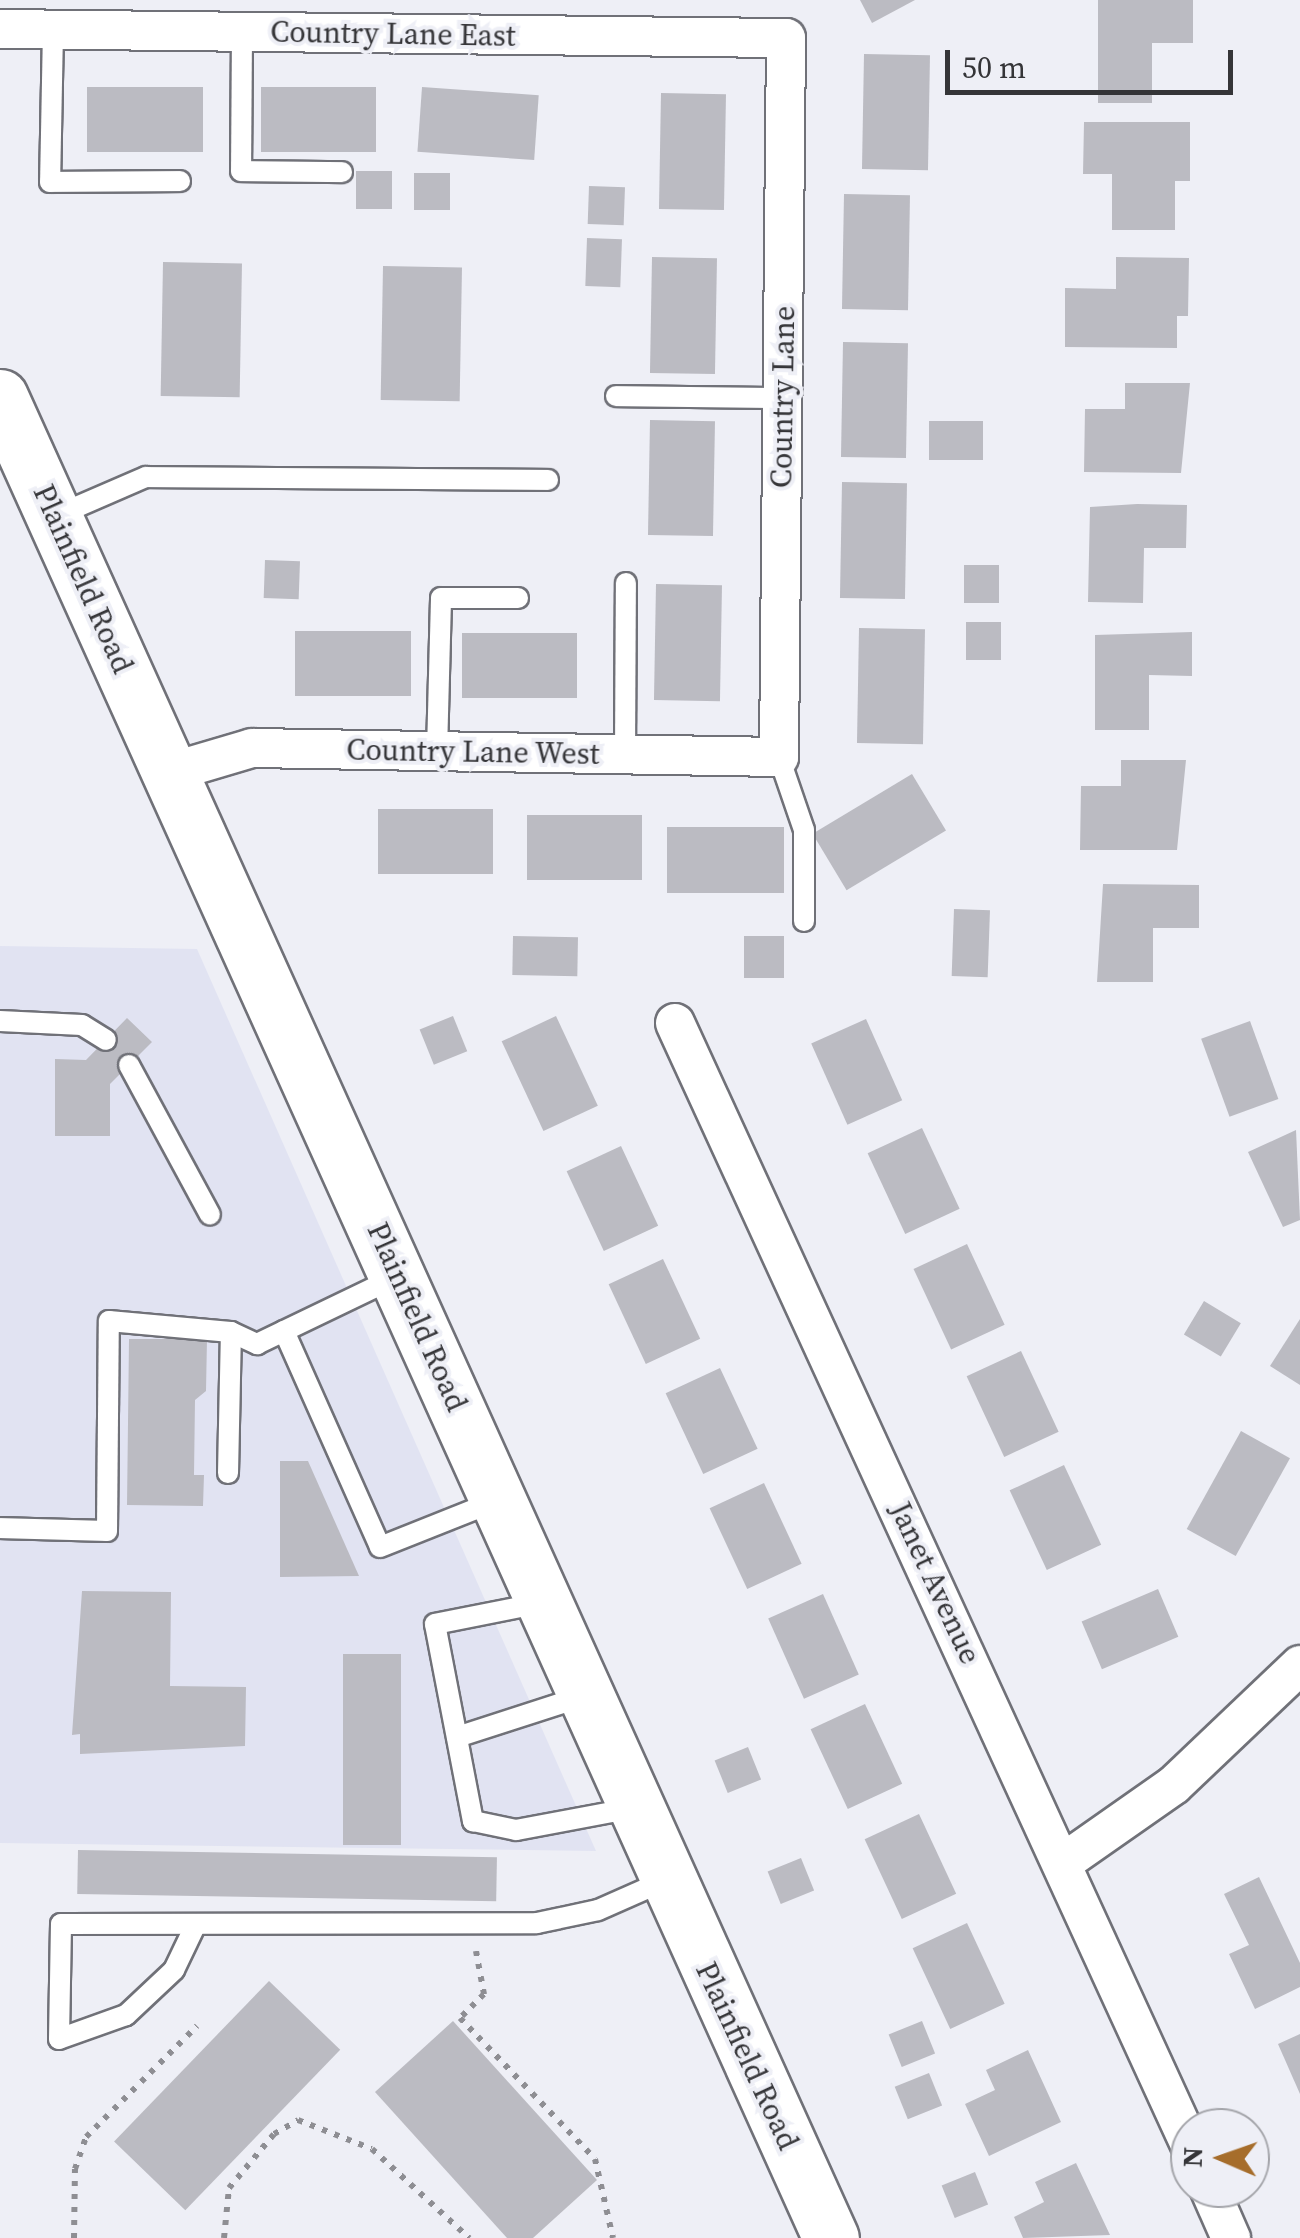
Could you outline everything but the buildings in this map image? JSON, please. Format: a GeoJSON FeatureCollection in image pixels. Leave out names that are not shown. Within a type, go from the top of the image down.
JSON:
{"type":"FeatureCollection","features":[{"type":"Feature","properties":{"kind":"main road","name":"Plainfield Road"},"geometry":{"type":"LineString","coordinates":[[0,397],[830,2238]]}},
{"type":"Feature","properties":{"kind":"street","name":"Country Lane East"},"geometry":{"type":"LineString","coordinates":[[0,29],[786,38]]}},
{"type":"Feature","properties":{"kind":"street","name":"Country Lane"},"geometry":{"type":"LineString","coordinates":[[779,758],[786,38]]}},
{"type":"Feature","properties":{"kind":"street","name":"Country Lane West"},"geometry":{"type":"LineString","coordinates":[[171,772],[252,748],[779,758]]}},
{"type":"Feature","properties":{"kind":"street","name":"Janet Avenue"},"geometry":{"type":"LineString","coordinates":[[675,1023],[1064,1862],[1174,2108]]}},
{"type":"Feature","properties":{"kind":"street"},"geometry":{"type":"LineString","coordinates":[[1064,1862],[1174,1785],[1300,1666]]}},
{"type":"Feature","properties":{"kind":"street"},"geometry":{"type":"LineString","coordinates":[[1218,2208],[1231,2238]]}},
{"type":"Feature","properties":{"kind":"lane"},"geometry":{"type":"LineString","coordinates":[[53,30],[50,182],[180,181]]}},
{"type":"Feature","properties":{"kind":"lane"},"geometry":{"type":"LineString","coordinates":[[242,32],[241,171],[342,172]]}},
{"type":"Feature","properties":{"kind":"lane"},"geometry":{"type":"LineString","coordinates":[[616,396],[783,398]]}},
{"type":"Feature","properties":{"kind":"lane"},"geometry":{"type":"LineString","coordinates":[[56,517],[146,477],[548,480]]}},
{"type":"Feature","properties":{"kind":"lane"},"geometry":{"type":"LineString","coordinates":[[625,755],[626,583]]}},
{"type":"Feature","properties":{"kind":"lane"},"geometry":{"type":"LineString","coordinates":[[436,752],[441,598],[518,598]]}},
{"type":"Feature","properties":{"kind":"lane"},"geometry":{"type":"LineString","coordinates":[[779,758],[804,830],[804,921]]}},
{"type":"Feature","properties":{"kind":"lane"},"geometry":{"type":"LineString","coordinates":[[0,1021],[82,1025],[106,1040]]}},
{"type":"Feature","properties":{"kind":"lane"},"geometry":{"type":"LineString","coordinates":[[129,1065],[210,1215]]}},
{"type":"Feature","properties":{"kind":"lane"},"geometry":{"type":"LineString","coordinates":[[0,1528],[107,1532],[109,1321],[230,1332],[257,1344],[398,1276]]}},
{"type":"Feature","properties":{"kind":"lane"},"geometry":{"type":"LineString","coordinates":[[284,1331],[380,1547],[499,1499]]}},
{"type":"Feature","properties":{"kind":"lane"},"geometry":{"type":"LineString","coordinates":[[228,1473],[230,1332]]}},
{"type":"Feature","properties":{"kind":"lane"},"geometry":{"type":"LineString","coordinates":[[544,1602],[436,1624],[473,1821],[516,1830],[634,1808]]}},
{"type":"Feature","properties":{"kind":"lane"},"geometry":{"type":"LineString","coordinates":[[457,1737],[586,1696]]}},
{"type":"Feature","properties":{"kind":"lane"},"geometry":{"type":"LineString","coordinates":[[196,1924],[174,1970],[126,2015],[59,2039],[61,1924],[196,1924],[459,1924],[566,1920],[666,1880]]}},
{"type":"Feature","properties":{"kind":"path"},"geometry":{"type":"LineString","coordinates":[[459,1924],[477,1953],[484,1994],[460,2018],[595,2159],[612,2238]]}},
{"type":"Feature","properties":{"kind":"path"},"geometry":{"type":"LineString","coordinates":[[74,2238],[75,2169],[86,2137],[197,2026]]}},
{"type":"Feature","properties":{"kind":"path"},"geometry":{"type":"LineString","coordinates":[[224,2238],[229,2188],[274,2134],[298,2120],[372,2150],[469,2238]]}},
{"type":"Feature","properties":{"kind":"shaded area"},"geometry":{"type":"Polygon","coordinates":[[[0,946],[197,949],[596,1851],[0,1843],[0,946]]]}}]}
